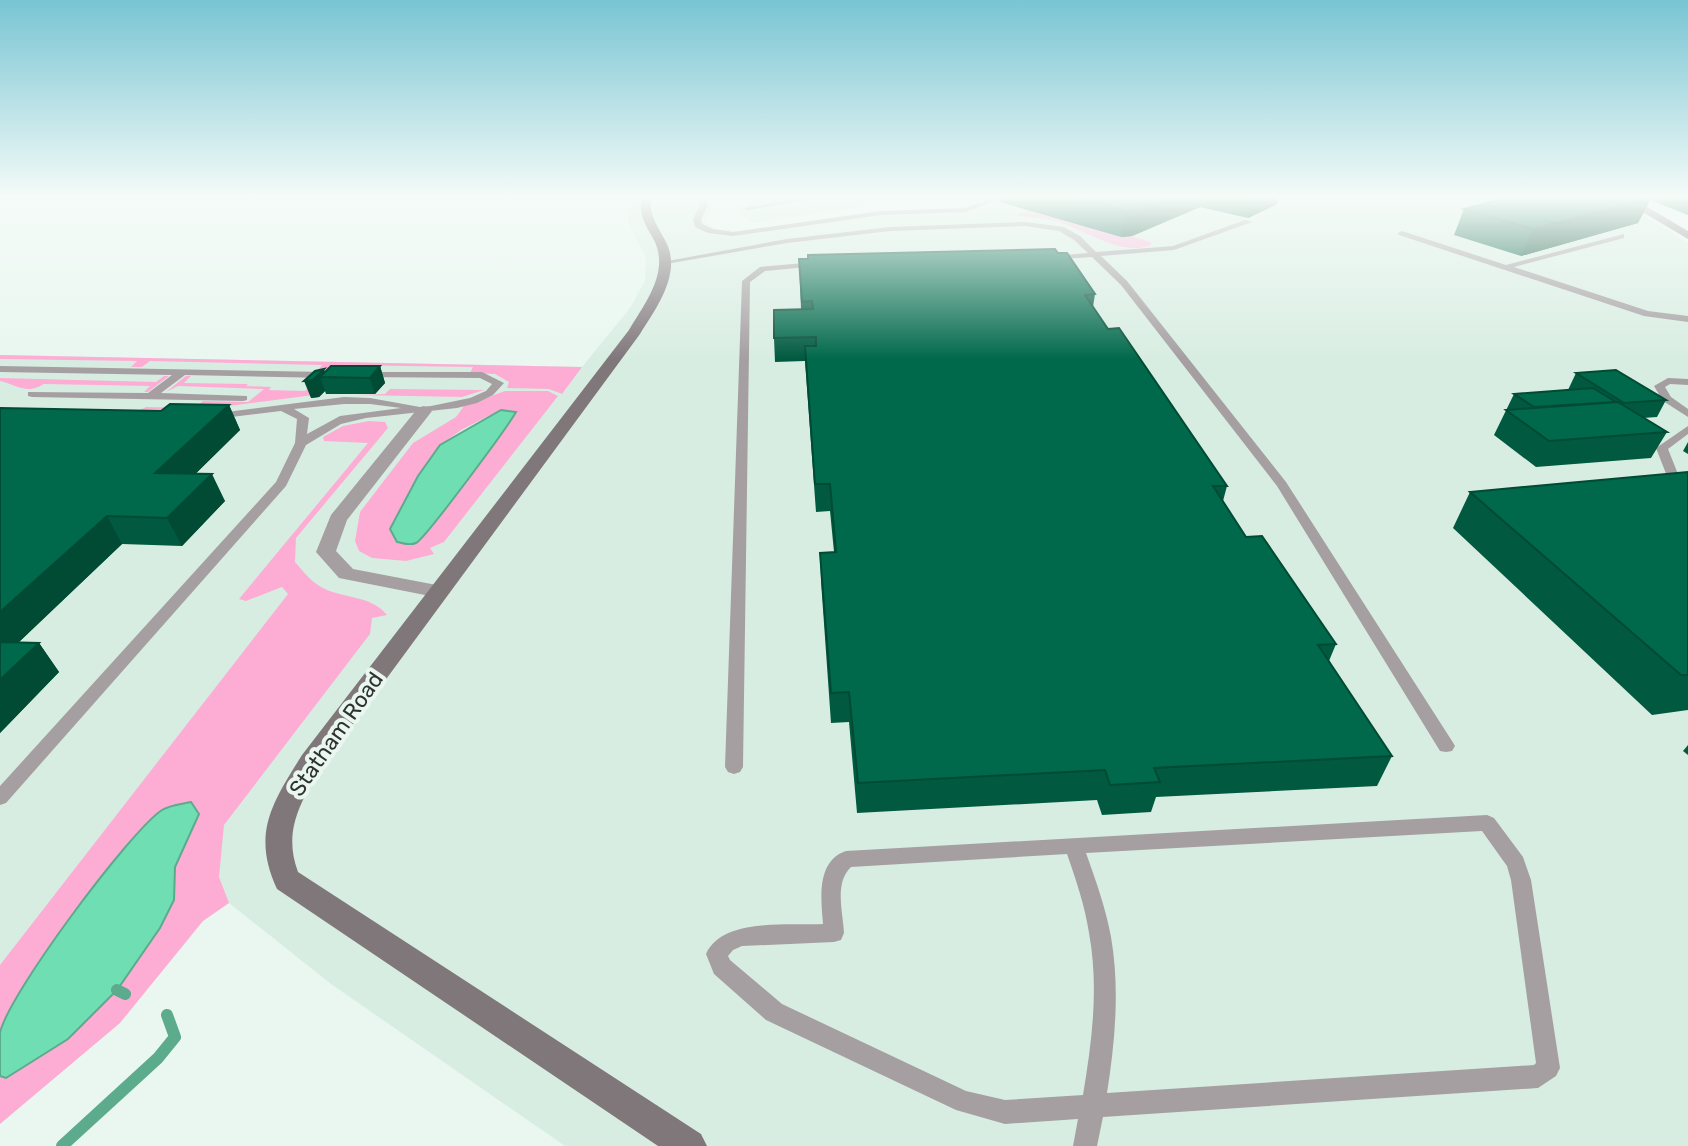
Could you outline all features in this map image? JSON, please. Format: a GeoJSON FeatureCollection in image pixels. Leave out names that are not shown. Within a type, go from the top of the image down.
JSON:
{"type":"FeatureCollection","features":[{"type":"Feature","properties":{"kind":"street"},"geometry":{"type":"LineString","coordinates":[[664,251],[666,262]]}},
{"type":"Feature","properties":{"kind":"street","name":"Statham Road"},"geometry":{"type":"LineString","coordinates":[[666,262],[660,288],[635,331],[311,762],[289,799],[276,833],[277,857],[287,880],[689,1146]]}},
{"type":"Feature","properties":{"kind":"street"},"geometry":{"type":"LineString","coordinates":[[424,411],[338,519],[326,552],[346,574],[440,592]]}},
{"type":"Feature","properties":{"kind":"lane"},"geometry":{"type":"LineString","coordinates":[[666,262],[727,251]]}},
{"type":"Feature","properties":{"kind":"lane"},"geometry":{"type":"LineString","coordinates":[[1037,259],[1148,251]]}},
{"type":"Feature","properties":{"kind":"lane"},"geometry":{"type":"LineString","coordinates":[[1459,251],[1647,314],[1688,319]]}},
{"type":"Feature","properties":{"kind":"lane"},"geometry":{"type":"LineString","coordinates":[[1506,267],[1564,251]]}},
{"type":"Feature","properties":{"kind":"lane"},"geometry":{"type":"LineString","coordinates":[[1093,253],[1124,283],[1282,485],[1446,746]]}},
{"type":"Feature","properties":{"kind":"lane"},"geometry":{"type":"LineString","coordinates":[[734,767],[746,281],[763,269],[834,264]]}},
{"type":"Feature","properties":{"kind":"lane"},"geometry":{"type":"LineString","coordinates":[[0,369],[337,375]]}},
{"type":"Feature","properties":{"kind":"lane"},"geometry":{"type":"LineString","coordinates":[[151,396],[183,372]]}},
{"type":"Feature","properties":{"kind":"lane"},"geometry":{"type":"LineString","coordinates":[[301,443],[328,426],[351,417],[424,411],[491,393],[499,383],[487,378],[353,375]]}},
{"type":"Feature","properties":{"kind":"lane"},"geometry":{"type":"LineString","coordinates":[[1688,382],[1668,381],[1659,386],[1667,399],[1688,414]]}},
{"type":"Feature","properties":{"kind":"lane"},"geometry":{"type":"LineString","coordinates":[[32,394],[243,398]]}},
{"type":"Feature","properties":{"kind":"lane"},"geometry":{"type":"LineString","coordinates":[[206,417],[351,401],[401,403],[424,411]]}},
{"type":"Feature","properties":{"kind":"lane"},"geometry":{"type":"LineString","coordinates":[[0,798],[282,483],[301,443],[303,418],[284,408]]}},
{"type":"Feature","properties":{"kind":"lane"},"geometry":{"type":"LineString","coordinates":[[1664,491],[1678,489],[1662,448],[1688,429]]}},
{"type":"Feature","properties":{"kind":"lane"},"geometry":{"type":"LineString","coordinates":[[1487,823],[1516,863],[1548,1068],[1538,1076],[1093,1104],[1005,1112],[964,1102],[774,1012],[722,967],[717,954],[726,943],[742,937],[834,933],[831,878],[837,866],[846,859],[1487,823]]}},
{"type":"Feature","properties":{"kind":"lane"},"geometry":{"type":"LineString","coordinates":[[1074,846],[1102,947],[1105,1000],[1100,1075],[1085,1146]]}},
{"type":"Feature","properties":{"kind":"shaded area"},"geometry":{"type":"Polygon","coordinates":[[[643,251],[1688,251],[1688,1146],[565,1146],[331,984],[229,903],[0,985],[0,355],[582,367],[630,308],[645,281],[646,257],[643,251]]]}},
{"type":"Feature","properties":{"kind":"shaded area"},"geometry":{"type":"Polygon","coordinates":[[[0,355],[582,367],[562,394],[549,389],[507,388],[509,382],[495,374],[470,373],[473,367],[337,365],[330,371],[318,370],[322,365],[150,361],[142,367],[131,367],[137,361],[0,359],[0,355]]]}},
{"type":"Feature","properties":{"kind":"shaded area"},"geometry":{"type":"Polygon","coordinates":[[[169,376],[148,392],[144,392],[150,386],[44,384],[27,389],[0,381],[0,378],[156,382],[169,376]]]}},
{"type":"Feature","properties":{"kind":"shaded area"},"geometry":{"type":"Polygon","coordinates":[[[186,376],[191,376],[184,383],[248,384],[246,386],[271,387],[269,390],[305,391],[308,388],[314,395],[205,409],[140,410],[146,407],[195,408],[203,401],[248,402],[264,389],[178,386],[166,392],[186,376]]]}},
{"type":"Feature","properties":{"kind":"shaded area"},"geometry":{"type":"Polygon","coordinates":[[[390,389],[484,390],[462,397],[355,395],[385,394],[390,389]]]}},
{"type":"Feature","properties":{"kind":"shaded area"},"geometry":{"type":"Polygon","coordinates":[[[505,391],[548,391],[558,396],[444,542],[430,548],[434,554],[406,561],[372,558],[359,551],[355,541],[360,512],[413,443],[456,417],[464,406],[505,391]],[[500,410],[440,445],[437,521],[511,421],[500,410]]]}},
{"type":"Feature","properties":{"kind":"shaded area"},"geometry":{"type":"Polygon","coordinates":[[[501,410],[516,412],[423,537],[416,543],[397,542],[390,529],[418,476],[440,445],[501,410]]]}},
{"type":"Feature","properties":{"kind":"shaded area"},"geometry":{"type":"Polygon","coordinates":[[[369,421],[385,422],[388,428],[296,538],[295,562],[319,586],[373,604],[387,615],[372,618],[370,634],[224,825],[219,877],[229,903],[203,921],[120,1023],[0,1124],[0,1076],[6,1078],[117,990],[160,928],[174,900],[175,867],[199,814],[17,995],[0,1032],[0,965],[288,594],[282,587],[246,601],[239,599],[368,443],[324,441],[323,437],[343,426],[369,421]]]}},
{"type":"Feature","properties":{"kind":"shaded area"},"geometry":{"type":"Polygon","coordinates":[[[191,802],[199,814],[175,867],[174,900],[160,928],[117,990],[68,1039],[6,1078],[0,1076],[0,1033],[8,1014],[46,952],[124,848],[146,824],[165,808],[191,802]]]}},
{"type":"Feature","properties":{"kind":"building"},"geometry":{"type":"Polygon","coordinates":[[[953,251],[1067,253],[1095,294],[1085,295],[1108,329],[1119,328],[1227,486],[1213,486],[1246,537],[1262,536],[1336,644],[1318,645],[1392,756],[1154,768],[1160,782],[1110,785],[1105,770],[858,783],[849,692],[831,693],[820,553],[836,552],[830,484],[815,484],[805,346],[816,346],[816,337],[774,338],[774,310],[813,309],[812,301],[802,302],[799,259],[808,259],[808,255],[953,251]]]}},
{"type":"Feature","properties":{"kind":"building"},"geometry":{"type":"Polygon","coordinates":[[[331,366],[380,366],[370,378],[320,377],[331,366]]]}},
{"type":"Feature","properties":{"kind":"building"},"geometry":{"type":"Polygon","coordinates":[[[324,369],[313,380],[304,381],[315,371],[324,369]]]}},
{"type":"Feature","properties":{"kind":"building"},"geometry":{"type":"Polygon","coordinates":[[[1616,370],[1666,400],[1624,403],[1576,373],[1616,370]]]}},
{"type":"Feature","properties":{"kind":"building"},"geometry":{"type":"Polygon","coordinates":[[[1593,388],[1616,402],[1534,407],[1514,394],[1593,388]]]}},
{"type":"Feature","properties":{"kind":"building"},"geometry":{"type":"Polygon","coordinates":[[[1618,402],[1667,432],[1549,441],[1506,410],[1618,402]]]}},
{"type":"Feature","properties":{"kind":"building"},"geometry":{"type":"Polygon","coordinates":[[[170,404],[229,405],[155,473],[212,474],[167,518],[107,516],[0,612],[0,408],[161,411],[170,404]]]}},
{"type":"Feature","properties":{"kind":"building"},"geometry":{"type":"Polygon","coordinates":[[[1688,472],[1688,675],[1681,675],[1470,492],[1688,472]]]}},
{"type":"Feature","properties":{"kind":"building"},"geometry":{"type":"Polygon","coordinates":[[[0,642],[39,643],[0,680],[0,642]]]}},
{"type":"Feature","properties":{"kind":"waterway"},"geometry":{"type":"LineString","coordinates":[[117,990],[125,994]]}},
{"type":"Feature","properties":{"kind":"waterway"},"geometry":{"type":"LineString","coordinates":[[62,1146],[158,1058],[175,1037],[167,1015]]}}]}
